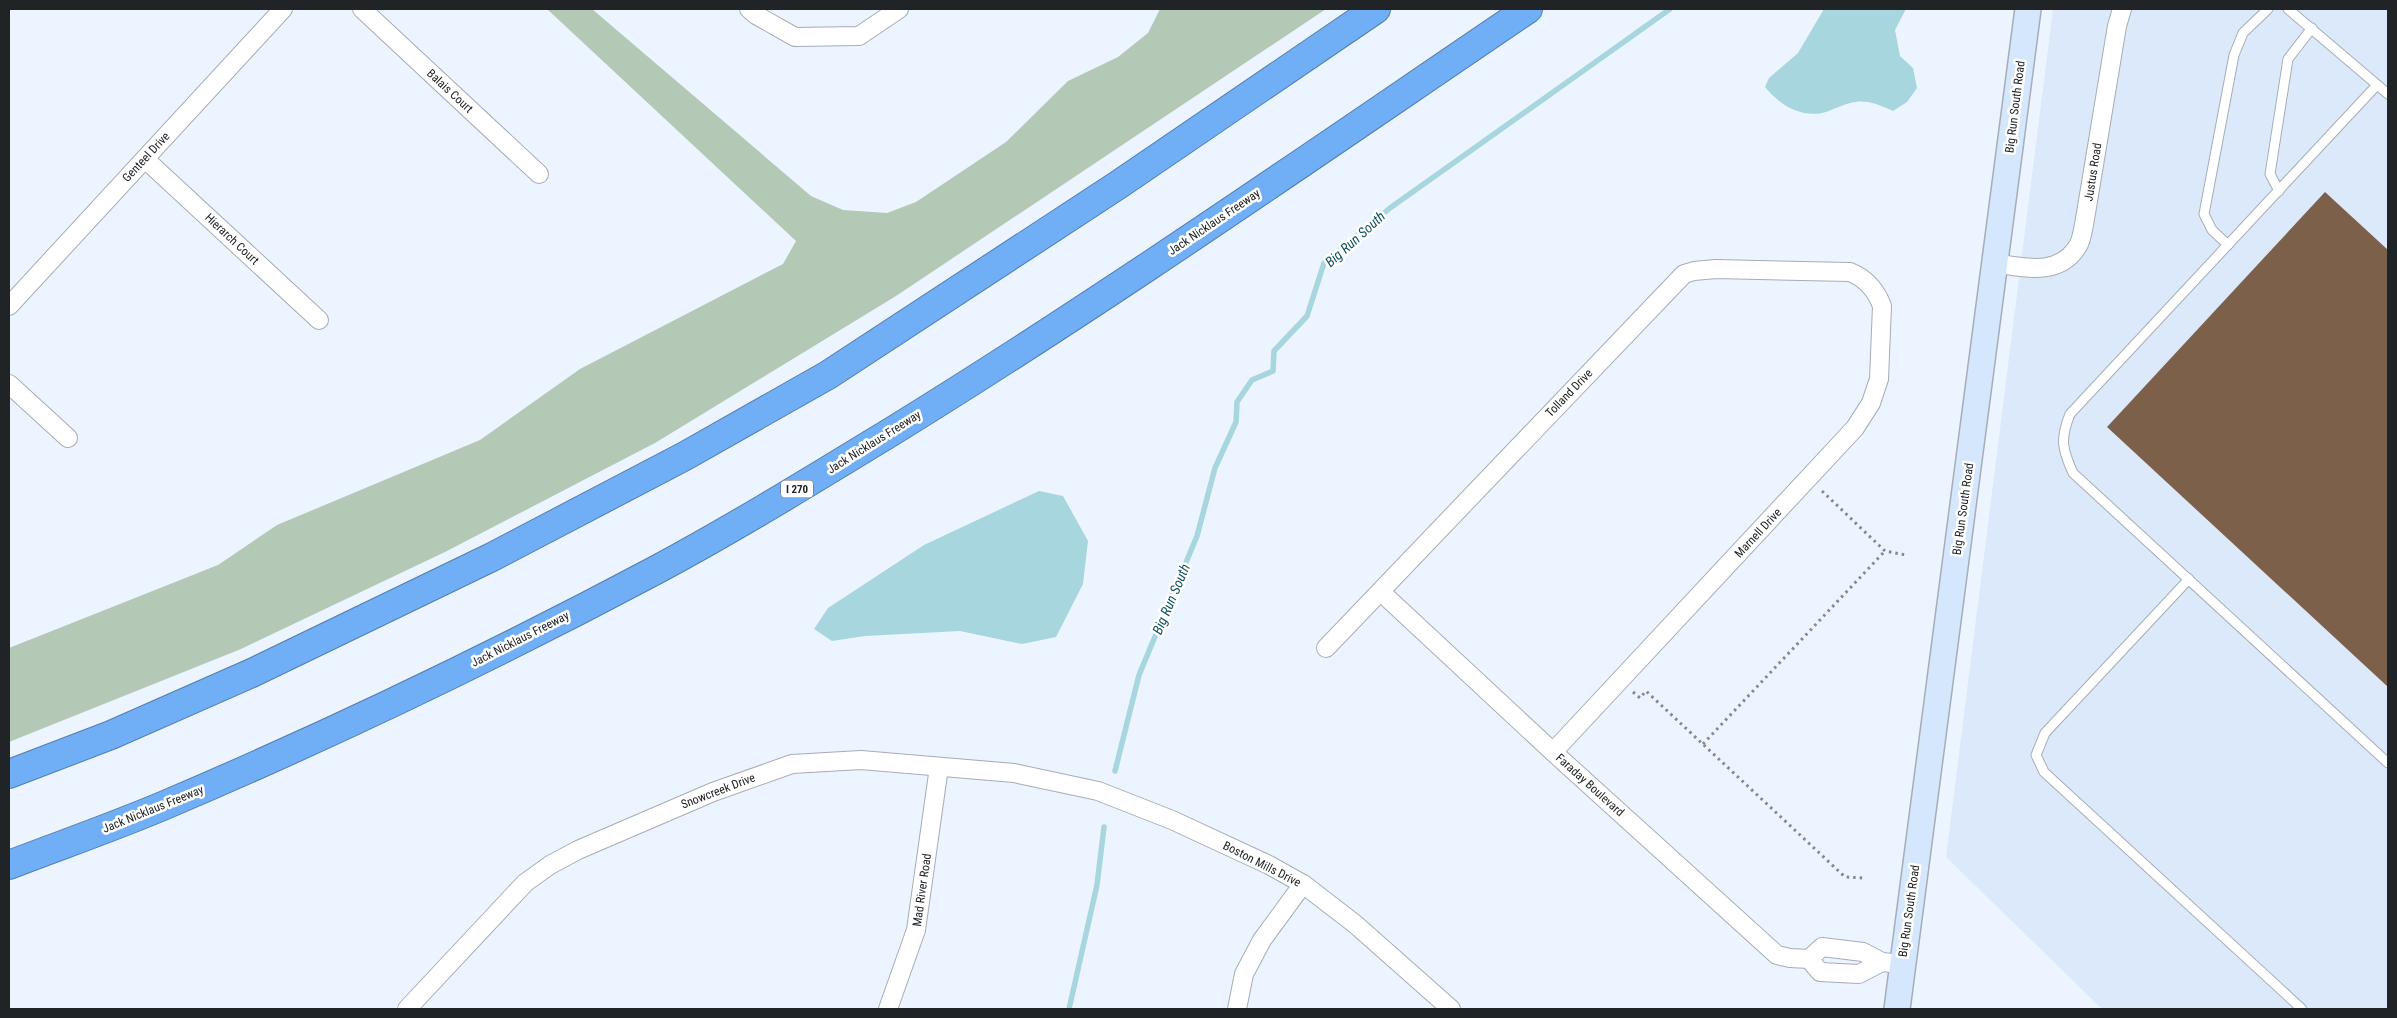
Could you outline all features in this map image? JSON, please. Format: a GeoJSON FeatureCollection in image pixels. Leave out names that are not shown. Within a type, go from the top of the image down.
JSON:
{"type":"FeatureCollection","features":[{"type":"Feature","properties":{"kind":"highway"},"geometry":{"type":"LineString","coordinates":[[9,774],[111,735],[254,672],[492,557],[685,456],[828,374],[1118,185],[1376,9]]}},
{"type":"Feature","properties":{"kind":"highway","name":"Jack Nicklaus Freeway"},"geometry":{"type":"LineString","coordinates":[[9,865],[161,807],[316,739],[659,569],[803,486],[994,368],[1183,243],[1528,9]]}},
{"type":"Feature","properties":{"kind":"street","name":"Genteel Drive"},"geometry":{"type":"LineString","coordinates":[[9,306],[283,9]]}},
{"type":"Feature","properties":{"kind":"street","name":"Balais Court"},"geometry":{"type":"LineString","coordinates":[[362,9],[539,174]]}},
{"type":"Feature","properties":{"kind":"street"},"geometry":{"type":"LineString","coordinates":[[749,9],[795,37],[859,36],[899,9]]}},
{"type":"Feature","properties":{"kind":"street","name":"Big Run South Road"},"geometry":{"type":"LineString","coordinates":[[1897,1009],[1892,963],[1995,263],[2028,9]]}},
{"type":"Feature","properties":{"kind":"street","name":"Justus Road"},"geometry":{"type":"LineString","coordinates":[[1995,263],[2037,270],[2061,263],[2079,244],[2086,214],[2117,26],[2122,9]]}},
{"type":"Feature","properties":{"kind":"street","name":"Hierarch Court"},"geometry":{"type":"LineString","coordinates":[[145,158],[319,320]]}},
{"type":"Feature","properties":{"kind":"street","name":"Tolland Drive"},"geometry":{"type":"LineString","coordinates":[[1326,648],[1684,274],[1716,269],[1850,272],[1867,282]]}},
{"type":"Feature","properties":{"kind":"street","name":"Marnell Drive"},"geometry":{"type":"LineString","coordinates":[[1553,752],[1856,428],[1871,403],[1879,379],[1882,306],[1878,295],[1867,282]]}},
{"type":"Feature","properties":{"kind":"street"},"geometry":{"type":"LineString","coordinates":[[9,384],[68,438]]}},
{"type":"Feature","properties":{"kind":"street","name":"Faraday Boulevard"},"geometry":{"type":"LineString","coordinates":[[1381,592],[1553,752],[1777,954],[1790,958],[1809,959],[1820,972],[1859,974],[1892,963]]}},
{"type":"Feature","properties":{"kind":"street","name":"Snowcreek Drive"},"geometry":{"type":"LineString","coordinates":[[407,1009],[525,883],[550,865],[578,850],[713,792],[792,764],[861,760],[939,766],[1014,773],[1098,791]]}},
{"type":"Feature","properties":{"kind":"street","name":"Mad River Road"},"geometry":{"type":"LineString","coordinates":[[888,1009],[916,930],[939,766]]}},
{"type":"Feature","properties":{"kind":"street","name":"Boston Mills Drive"},"geometry":{"type":"LineString","coordinates":[[1098,791],[1172,820],[1269,865],[1303,884],[1355,924],[1451,1009]]}},
{"type":"Feature","properties":{"kind":"street"},"geometry":{"type":"LineString","coordinates":[[1237,1009],[1244,974],[1262,940],[1303,884]]}},
{"type":"Feature","properties":{"kind":"street"},"geometry":{"type":"LineString","coordinates":[[1809,959],[1822,947],[1863,952],[1892,963]]}},
{"type":"Feature","properties":{"kind":"lane"},"geometry":{"type":"LineString","coordinates":[[2228,245],[2212,230],[2204,214],[2234,55],[2244,33],[2268,9]]}},
{"type":"Feature","properties":{"kind":"lane"},"geometry":{"type":"LineString","coordinates":[[2288,9],[2388,94]]}},
{"type":"Feature","properties":{"kind":"lane"},"geometry":{"type":"LineString","coordinates":[[2279,191],[2270,174],[2288,59],[2312,28]]}},
{"type":"Feature","properties":{"kind":"lane"},"geometry":{"type":"LineString","coordinates":[[2377,85],[2070,414],[2063,432],[2064,453],[2073,473],[2388,763]]}},
{"type":"Feature","properties":{"kind":"lane"},"geometry":{"type":"LineString","coordinates":[[2189,579],[2045,733],[2036,755],[2044,772],[2302,1009]]}},
{"type":"Feature","properties":{"kind":"path"},"geometry":{"type":"LineString","coordinates":[[1808,478],[1886,551],[1906,555]]}},
{"type":"Feature","properties":{"kind":"path"},"geometry":{"type":"LineString","coordinates":[[1703,744],[1886,551]]}},
{"type":"Feature","properties":{"kind":"path"},"geometry":{"type":"LineString","coordinates":[[1620,680],[1640,698],[1646,691],[1845,877],[1864,878]]}},
{"type":"Feature","properties":{"kind":"shaded area"},"geometry":{"type":"Polygon","coordinates":[[[1824,9],[1906,9],[1895,30],[1900,56],[1913,68],[1917,88],[1907,102],[1893,111],[1875,104],[1861,102],[1848,104],[1826,112],[1808,114],[1784,105],[1771,94],[1765,87],[1769,78],[1798,53],[1824,9]]]}},
{"type":"Feature","properties":{"kind":"shaded area"},"geometry":{"type":"Polygon","coordinates":[[[2053,9],[2388,9],[2388,1009],[2102,1009],[1946,857],[2053,9]]]}},
{"type":"Feature","properties":{"kind":"shaded area"},"geometry":{"type":"Polygon","coordinates":[[[1039,491],[1063,496],[1088,541],[1083,584],[1056,637],[1022,644],[960,631],[865,636],[832,641],[814,629],[828,608],[924,545],[1039,491]]]}},
{"type":"Feature","properties":{"kind":"green space"},"geometry":{"type":"Polygon","coordinates":[[[547,9],[592,9],[811,196],[843,210],[887,213],[916,202],[1006,142],[1068,81],[1118,57],[1148,33],[1160,9],[1326,9],[896,296],[655,443],[445,552],[241,649],[9,742],[9,648],[218,565],[277,525],[480,440],[580,369],[783,264],[796,241],[547,9]]]}},
{"type":"Feature","properties":{"kind":"building"},"geometry":{"type":"Polygon","coordinates":[[[2325,192],[2388,250],[2388,687],[2107,427],[2325,192]]]}},
{"type":"Feature","properties":{"kind":"waterway","name":"Big Run South"},"geometry":{"type":"LineString","coordinates":[[1115,771],[1139,675],[1197,536],[1215,468],[1236,422],[1237,402],[1252,380],[1273,371],[1274,351],[1307,316],[1324,263],[1390,208],[1670,9]]}},
{"type":"Feature","properties":{"kind":"waterway","name":"Big Run South"},"geometry":{"type":"LineString","coordinates":[[1069,1009],[1097,885],[1104,827]]}}]}
